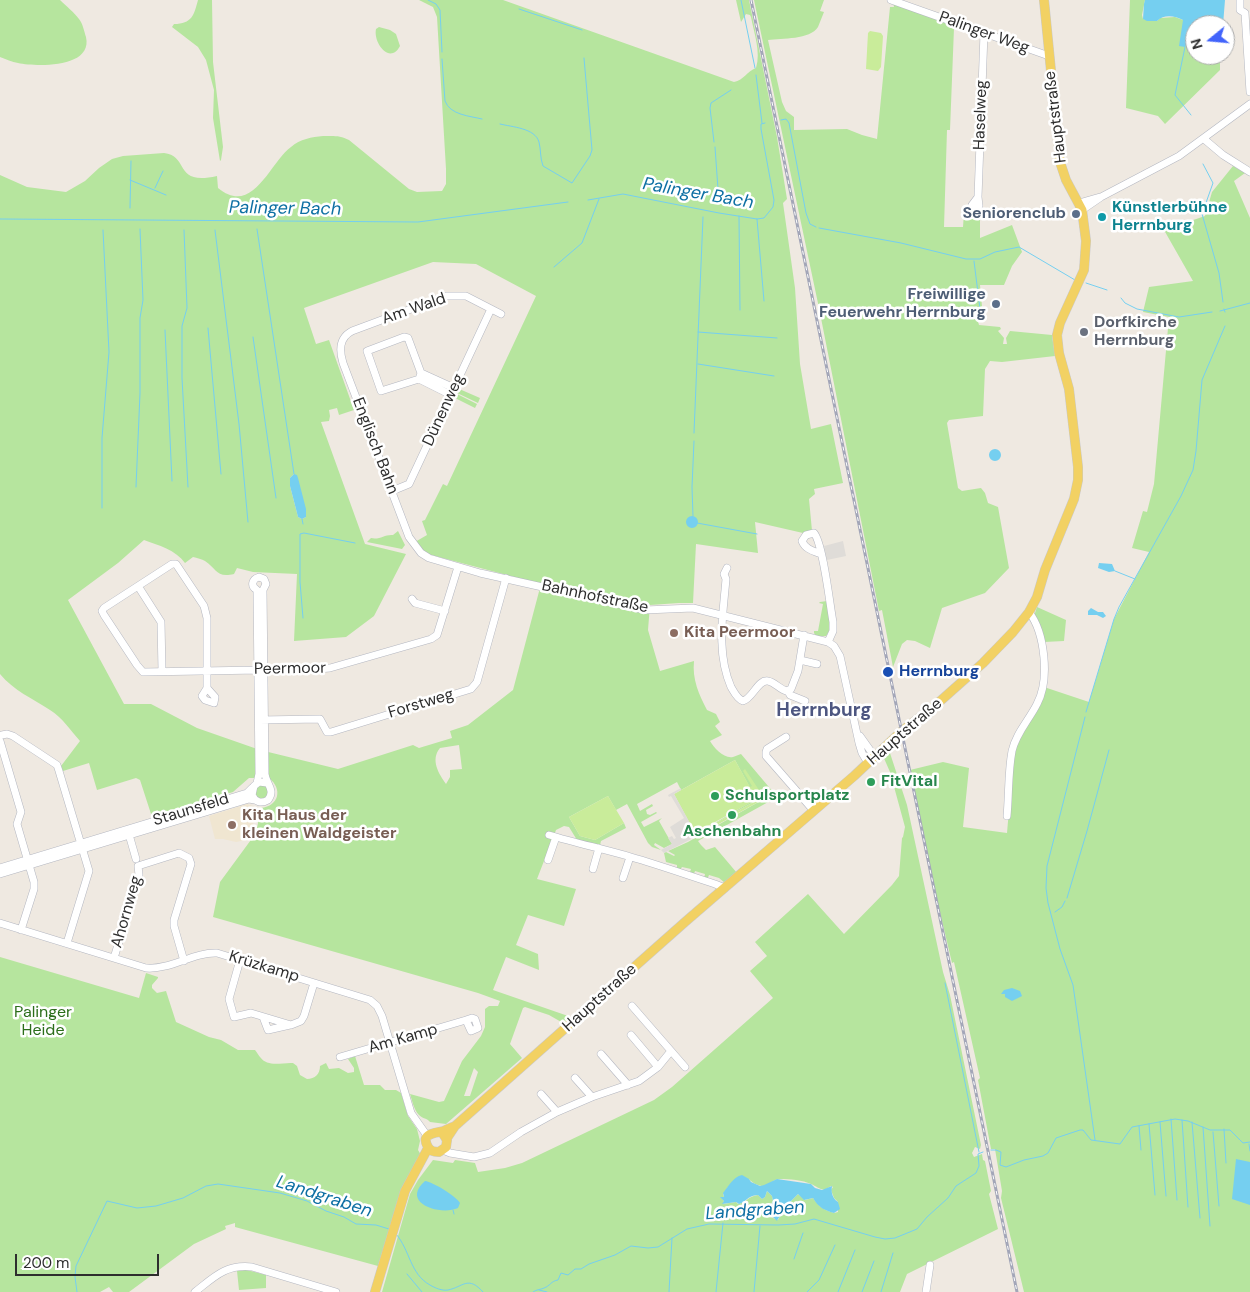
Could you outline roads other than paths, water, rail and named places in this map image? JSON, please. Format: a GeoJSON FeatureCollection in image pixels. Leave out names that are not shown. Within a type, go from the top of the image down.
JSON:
{"type":"FeatureCollection","features":[{"type":"Feature","properties":{"kind":"main road","name":"Hauptstraße"},"geometry":{"type":"LineString","coordinates":[[431,1150],[437,1152],[440,1139],[872,760],[902,731],[938,703],[983,663],[1029,612],[1077,488],[1078,467],[1069,389],[1059,353],[1057,335],[1060,322],[1081,277],[1086,252],[1080,206],[1066,180],[1060,162],[1044,0]]}},
{"type":"Feature","properties":{"kind":"main road"},"geometry":{"type":"LineString","coordinates":[[375,1292],[405,1190],[431,1150],[426,1142],[440,1139]]}},
{"type":"Feature","properties":{"kind":"street","name":"Palinger Weg"},"geometry":{"type":"LineString","coordinates":[[891,0],[1049,56]]}},
{"type":"Feature","properties":{"kind":"street"},"geometry":{"type":"LineString","coordinates":[[1240,0],[1240,10],[1245,13],[1250,92]]}},
{"type":"Feature","properties":{"kind":"street","name":"Haselweg"},"geometry":{"type":"LineString","coordinates":[[978,196],[984,33]]}},
{"type":"Feature","properties":{"kind":"street"},"geometry":{"type":"LineString","coordinates":[[1080,206],[1157,168],[1204,139],[1250,104]]}},
{"type":"Feature","properties":{"kind":"street"},"geometry":{"type":"LineString","coordinates":[[1204,139],[1223,155],[1250,172]]}},
{"type":"Feature","properties":{"kind":"street","name":"Am Wald"},"geometry":{"type":"LineString","coordinates":[[341,342],[352,331],[446,296],[466,296],[500,314]]}},
{"type":"Feature","properties":{"kind":"street","name":"Dünenweg"},"geometry":{"type":"LineString","coordinates":[[392,491],[409,484],[491,309]]}},
{"type":"Feature","properties":{"kind":"street"},"geometry":{"type":"LineString","coordinates":[[420,376],[381,391],[367,351],[406,337],[420,376],[452,391]]}},
{"type":"Feature","properties":{"kind":"street","name":"Englisch Bahn"},"geometry":{"type":"LineString","coordinates":[[341,342],[341,356],[409,537],[416,548]]}},
{"type":"Feature","properties":{"kind":"street"},"geometry":{"type":"LineString","coordinates":[[821,554],[810,550],[804,545],[802,542],[806,535],[814,533],[816,535],[821,554],[833,622],[833,631],[828,642],[834,646],[840,656],[858,734],[872,760]]}},
{"type":"Feature","properties":{"kind":"street","name":"Bahnhofstraße"},"geometry":{"type":"LineString","coordinates":[[416,548],[429,558],[458,567],[645,610],[689,607],[828,642]]}},
{"type":"Feature","properties":{"kind":"street"},"geometry":{"type":"LineString","coordinates":[[162,671],[161,622],[138,586],[172,564],[176,564],[206,611],[207,688]]}},
{"type":"Feature","properties":{"kind":"street","name":"Peermoor"},"geometry":{"type":"LineString","coordinates":[[138,586],[102,611],[140,669],[144,672],[330,668],[431,639],[437,635],[458,567]]}},
{"type":"Feature","properties":{"kind":"street"},"geometry":{"type":"LineString","coordinates":[[727,568],[724,574],[726,579],[722,657],[730,682],[740,700],[743,701],[750,698],[760,684],[768,681],[788,691],[790,695],[805,701]]}},
{"type":"Feature","properties":{"kind":"street","name":"Forstweg"},"geometry":{"type":"LineString","coordinates":[[261,720],[320,719],[324,729],[327,732],[331,732],[471,688],[477,682],[506,578]]}},
{"type":"Feature","properties":{"kind":"street"},"geometry":{"type":"LineString","coordinates":[[260,590],[261,720],[265,774],[272,792],[270,799],[263,802],[255,800],[252,795],[259,774],[261,720]]}},
{"type":"Feature","properties":{"kind":"street"},"geometry":{"type":"LineString","coordinates":[[412,599],[416,603],[445,611]]}},
{"type":"Feature","properties":{"kind":"street"},"geometry":{"type":"LineString","coordinates":[[1008,816],[1012,751],[1022,727],[1037,705],[1043,683],[1044,659],[1041,640],[1029,612]]}},
{"type":"Feature","properties":{"kind":"street"},"geometry":{"type":"LineString","coordinates":[[788,691],[795,681],[804,635]]}},
{"type":"Feature","properties":{"kind":"street"},"geometry":{"type":"LineString","coordinates":[[800,660],[817,664]]}},
{"type":"Feature","properties":{"kind":"street"},"geometry":{"type":"LineString","coordinates":[[0,727],[1,738],[21,812],[17,824],[34,882],[34,889],[21,930]]}},
{"type":"Feature","properties":{"kind":"street"},"geometry":{"type":"LineString","coordinates":[[1,738],[9,734],[57,765],[89,873],[67,943]]}},
{"type":"Feature","properties":{"kind":"street"},"geometry":{"type":"LineString","coordinates":[[786,736],[767,749],[766,756],[814,811]]}},
{"type":"Feature","properties":{"kind":"street"},"geometry":{"type":"LineString","coordinates":[[255,786],[263,782],[267,783]]}},
{"type":"Feature","properties":{"kind":"street","name":"Staunsfeld"},"geometry":{"type":"LineString","coordinates":[[128,832],[247,793],[255,786]]}},
{"type":"Feature","properties":{"kind":"street","name":"Staunsfeld"},"geometry":{"type":"LineString","coordinates":[[0,868],[28,862],[249,799],[255,800]]}},
{"type":"Feature","properties":{"kind":"street","name":"Ahornweg"},"geometry":{"type":"LineString","coordinates":[[114,958],[139,875],[128,832]]}},
{"type":"Feature","properties":{"kind":"street"},"geometry":{"type":"LineString","coordinates":[[548,860],[553,836],[630,857],[725,888]]}},
{"type":"Feature","properties":{"kind":"street"},"geometry":{"type":"LineString","coordinates":[[593,869],[599,848]]}},
{"type":"Feature","properties":{"kind":"street","name":"Ahornweg"},"geometry":{"type":"LineString","coordinates":[[137,863],[179,853],[191,861],[174,926],[184,960]]}},
{"type":"Feature","properties":{"kind":"street"},"geometry":{"type":"LineString","coordinates":[[623,878],[630,857]]}},
{"type":"Feature","properties":{"kind":"street","name":"Staunsfeld"},"geometry":{"type":"LineString","coordinates":[[0,874],[28,862]]}},
{"type":"Feature","properties":{"kind":"street","name":"Krüzkamp"},"geometry":{"type":"LineString","coordinates":[[0,923],[146,968],[154,968],[213,953],[314,982],[373,1002],[379,1010],[411,1113],[418,1122],[440,1139]]}},
{"type":"Feature","properties":{"kind":"street"},"geometry":{"type":"LineString","coordinates":[[240,960],[229,999],[231,1008],[291,1024]]}},
{"type":"Feature","properties":{"kind":"street"},"geometry":{"type":"LineString","coordinates":[[263,1016],[268,1030],[301,1021],[314,982]]}},
{"type":"Feature","properties":{"kind":"street"},"geometry":{"type":"LineString","coordinates":[[632,1006],[685,1067]]}},
{"type":"Feature","properties":{"kind":"street","name":"Am Kamp"},"geometry":{"type":"LineString","coordinates":[[340,1057],[466,1020]]}},
{"type":"Feature","properties":{"kind":"street"},"geometry":{"type":"LineString","coordinates":[[631,1035],[658,1067]]}},
{"type":"Feature","properties":{"kind":"street"},"geometry":{"type":"LineString","coordinates":[[440,1139],[450,1153],[474,1157],[490,1153],[521,1132],[557,1112],[645,1078],[658,1067],[671,1051]]}},
{"type":"Feature","properties":{"kind":"street"},"geometry":{"type":"LineString","coordinates":[[602,1054],[628,1085]]}},
{"type":"Feature","properties":{"kind":"street"},"geometry":{"type":"LineString","coordinates":[[575,1078],[592,1097]]}},
{"type":"Feature","properties":{"kind":"street"},"geometry":{"type":"LineString","coordinates":[[542,1094],[557,1112]]}},
{"type":"Feature","properties":{"kind":"street"},"geometry":{"type":"LineString","coordinates":[[926,1292],[930,1265]]}},
{"type":"Feature","properties":{"kind":"street"},"geometry":{"type":"LineString","coordinates":[[195,1292],[219,1273],[242,1266],[252,1267],[336,1292]]}},
{"type":"Feature","properties":{"kind":"water"},"geometry":{"type":"Polygon","coordinates":[[[1145,0],[1225,0],[1224,15],[1185,15],[1185,47],[1179,46],[1183,20],[1170,16],[1163,17],[1157,21],[1147,21],[1143,19],[1145,0]]]}},
{"type":"Feature","properties":{"kind":"water"},"geometry":{"type":"Polygon","coordinates":[[[995,449],[1001,455],[995,461],[989,455],[995,449]]]}},
{"type":"Feature","properties":{"kind":"water"},"geometry":{"type":"Polygon","coordinates":[[[294,474],[297,475],[306,509],[306,517],[302,519],[298,517],[290,486],[290,478],[294,474]]]}},
{"type":"Feature","properties":{"kind":"water"},"geometry":{"type":"Polygon","coordinates":[[[690,516],[694,516],[698,522],[694,528],[690,528],[686,524],[686,520],[690,516]]]}},
{"type":"Feature","properties":{"kind":"water"},"geometry":{"type":"Polygon","coordinates":[[[1099,563],[1112,564],[1115,571],[1109,572],[1098,568],[1099,563]]]}},
{"type":"Feature","properties":{"kind":"water"},"geometry":{"type":"Polygon","coordinates":[[[1091,608],[1098,612],[1103,612],[1106,616],[1103,618],[1097,615],[1088,615],[1088,611],[1091,608]]]}},
{"type":"Feature","properties":{"kind":"water"},"geometry":{"type":"Polygon","coordinates":[[[1012,988],[1020,991],[1022,996],[1012,1001],[1005,997],[1005,994],[1001,994],[1004,990],[1012,988]]]}},
{"type":"Feature","properties":{"kind":"water"},"geometry":{"type":"Polygon","coordinates":[[[1236,1159],[1250,1162],[1250,1205],[1232,1199],[1236,1159]]]}},
{"type":"Feature","properties":{"kind":"water"},"geometry":{"type":"Polygon","coordinates":[[[742,1175],[760,1186],[777,1179],[811,1184],[815,1188],[822,1190],[832,1186],[832,1195],[838,1202],[840,1209],[834,1213],[827,1211],[813,1198],[804,1200],[798,1194],[788,1204],[792,1215],[782,1215],[777,1221],[773,1217],[767,1216],[765,1212],[766,1208],[773,1201],[772,1196],[767,1191],[762,1199],[758,1195],[739,1204],[736,1202],[722,1204],[724,1201],[720,1197],[724,1197],[723,1193],[731,1182],[742,1175]]]}},
{"type":"Feature","properties":{"kind":"water"},"geometry":{"type":"Polygon","coordinates":[[[425,1181],[439,1187],[454,1197],[460,1203],[458,1208],[442,1210],[425,1206],[417,1196],[419,1189],[425,1181]]]}},
{"type":"Feature","properties":{"kind":"waterway"},"geometry":{"type":"LineString","coordinates":[[428,0],[436,4],[440,10],[442,52]]}},
{"type":"Feature","properties":{"kind":"waterway"},"geometry":{"type":"LineString","coordinates":[[741,0],[755,68]]}},
{"type":"Feature","properties":{"kind":"waterway"},"geometry":{"type":"LineString","coordinates":[[519,9],[582,30]]}},
{"type":"Feature","properties":{"kind":"waterway"},"geometry":{"type":"LineString","coordinates":[[1185,47],[1175,95],[1191,115]]}},
{"type":"Feature","properties":{"kind":"waterway"},"geometry":{"type":"LineString","coordinates":[[500,124],[528,131],[537,137],[543,166],[572,183],[592,150],[584,58]]}},
{"type":"Feature","properties":{"kind":"waterway"},"geometry":{"type":"LineString","coordinates":[[442,59],[445,101],[448,106],[461,114],[482,119]]}},
{"type":"Feature","properties":{"kind":"waterway"},"geometry":{"type":"LineString","coordinates":[[756,75],[762,123]]}},
{"type":"Feature","properties":{"kind":"waterway"},"geometry":{"type":"LineString","coordinates":[[714,142],[711,103],[731,90]]}},
{"type":"Feature","properties":{"kind":"waterway"},"geometry":{"type":"LineString","coordinates":[[781,120],[786,119],[789,123],[806,213],[810,224],[816,227]]}},
{"type":"Feature","properties":{"kind":"waterway","name":"Palinger Bach"},"geometry":{"type":"LineString","coordinates":[[588,200],[623,194],[719,213],[757,219],[764,218],[773,207],[774,200],[761,129],[761,124],[765,123]]}},
{"type":"Feature","properties":{"kind":"waterway"},"geometry":{"type":"LineString","coordinates":[[715,147],[719,203]]}},
{"type":"Feature","properties":{"kind":"waterway"},"geometry":{"type":"LineString","coordinates":[[130,208],[131,161]]}},
{"type":"Feature","properties":{"kind":"waterway"},"geometry":{"type":"LineString","coordinates":[[1203,164],[1213,183],[1202,214],[1219,273],[1223,302]]}},
{"type":"Feature","properties":{"kind":"waterway"},"geometry":{"type":"LineString","coordinates":[[155,188],[163,171]]}},
{"type":"Feature","properties":{"kind":"waterway"},"geometry":{"type":"LineString","coordinates":[[130,180],[166,195]]}},
{"type":"Feature","properties":{"kind":"waterway"},"geometry":{"type":"LineString","coordinates":[[554,267],[582,243],[599,199]]}},
{"type":"Feature","properties":{"kind":"waterway","name":"Palinger Bach"},"geometry":{"type":"LineString","coordinates":[[0,219],[418,222],[568,202]]}},
{"type":"Feature","properties":{"kind":"waterway"},"geometry":{"type":"LineString","coordinates":[[739,216],[740,310]]}},
{"type":"Feature","properties":{"kind":"waterway"},"geometry":{"type":"LineString","coordinates":[[694,433],[703,217]]}},
{"type":"Feature","properties":{"kind":"waterway"},"geometry":{"type":"LineString","coordinates":[[757,219],[764,301]]}},
{"type":"Feature","properties":{"kind":"waterway","name":"Palinger Bach"},"geometry":{"type":"LineString","coordinates":[[819,228],[901,243],[966,259],[980,259],[995,252],[1019,247],[1075,280]]}},
{"type":"Feature","properties":{"kind":"waterway"},"geometry":{"type":"LineString","coordinates":[[136,487],[140,393],[140,318],[143,300],[140,229]]}},
{"type":"Feature","properties":{"kind":"waterway"},"geometry":{"type":"LineString","coordinates":[[257,229],[294,474]]}},
{"type":"Feature","properties":{"kind":"waterway"},"geometry":{"type":"LineString","coordinates":[[102,508],[102,438],[109,352],[103,230]]}},
{"type":"Feature","properties":{"kind":"waterway"},"geometry":{"type":"LineString","coordinates":[[184,230],[187,308],[182,326],[182,378],[188,487]]}},
{"type":"Feature","properties":{"kind":"waterway"},"geometry":{"type":"LineString","coordinates":[[215,230],[239,424],[248,522]]}},
{"type":"Feature","properties":{"kind":"waterway"},"geometry":{"type":"LineString","coordinates":[[974,261],[981,317]]}},
{"type":"Feature","properties":{"kind":"waterway","name":"Palinger Bach"},"geometry":{"type":"LineString","coordinates":[[1086,283],[1107,290]]}},
{"type":"Feature","properties":{"kind":"waterway","name":"Palinger Bach"},"geometry":{"type":"LineString","coordinates":[[1121,298],[1125,303],[1137,309],[1179,317],[1212,312]]}},
{"type":"Feature","properties":{"kind":"waterway","name":"Palinger Bach"},"geometry":{"type":"LineString","coordinates":[[1220,311],[1250,303]]}},
{"type":"Feature","properties":{"kind":"waterway"},"geometry":{"type":"LineString","coordinates":[[1086,712],[1119,607],[1181,496],[1193,470],[1202,380],[1225,326]]}},
{"type":"Feature","properties":{"kind":"waterway"},"geometry":{"type":"LineString","coordinates":[[208,328],[221,474]]}},
{"type":"Feature","properties":{"kind":"waterway"},"geometry":{"type":"LineString","coordinates":[[165,330],[172,481]]}},
{"type":"Feature","properties":{"kind":"waterway"},"geometry":{"type":"LineString","coordinates":[[698,332],[777,338]]}},
{"type":"Feature","properties":{"kind":"waterway"},"geometry":{"type":"LineString","coordinates":[[253,337],[276,498]]}},
{"type":"Feature","properties":{"kind":"waterway"},"geometry":{"type":"LineString","coordinates":[[698,364],[774,376]]}},
{"type":"Feature","properties":{"kind":"waterway"},"geometry":{"type":"LineString","coordinates":[[693,516],[694,441]]}},
{"type":"Feature","properties":{"kind":"waterway"},"geometry":{"type":"LineString","coordinates":[[302,519],[303,524]]}},
{"type":"Feature","properties":{"kind":"waterway"},"geometry":{"type":"LineString","coordinates":[[697,523],[757,534]]}},
{"type":"Feature","properties":{"kind":"waterway"},"geometry":{"type":"LineString","coordinates":[[303,618],[300,582],[300,534],[304,533],[355,543]]}},
{"type":"Feature","properties":{"kind":"waterway"},"geometry":{"type":"LineString","coordinates":[[1115,571],[1135,579]]}},
{"type":"Feature","properties":{"kind":"waterway"},"geometry":{"type":"LineString","coordinates":[[1085,717],[1047,866],[1046,888],[1060,949],[1073,985],[1095,1140]]}},
{"type":"Feature","properties":{"kind":"waterway"},"geometry":{"type":"LineString","coordinates":[[1067,898],[1109,750]]}},
{"type":"Feature","properties":{"kind":"waterway"},"geometry":{"type":"LineString","coordinates":[[1055,912],[1062,907],[1065,901]]}},
{"type":"Feature","properties":{"kind":"waterway"},"geometry":{"type":"LineString","coordinates":[[945,983],[979,1152]]}},
{"type":"Feature","properties":{"kind":"waterway"},"geometry":{"type":"LineString","coordinates":[[1171,1119],[1177,1200]]}},
{"type":"Feature","properties":{"kind":"waterway","name":"Landgraben"},"geometry":{"type":"LineString","coordinates":[[991,1150],[1001,1152],[1000,1165],[1006,1167],[1024,1160],[1043,1156],[1048,1153],[1056,1138],[1080,1130],[1083,1130],[1091,1140],[1120,1144],[1132,1127],[1175,1119],[1188,1121],[1210,1130],[1230,1130],[1243,1143],[1250,1142]]}},
{"type":"Feature","properties":{"kind":"waterway"},"geometry":{"type":"LineString","coordinates":[[1182,1120],[1188,1207]]}},
{"type":"Feature","properties":{"kind":"waterway"},"geometry":{"type":"LineString","coordinates":[[1160,1122],[1166,1196]]}},
{"type":"Feature","properties":{"kind":"waterway"},"geometry":{"type":"LineString","coordinates":[[1192,1122],[1200,1218]]}},
{"type":"Feature","properties":{"kind":"waterway"},"geometry":{"type":"LineString","coordinates":[[1149,1124],[1155,1195]]}},
{"type":"Feature","properties":{"kind":"waterway"},"geometry":{"type":"LineString","coordinates":[[1139,1126],[1141,1150]]}},
{"type":"Feature","properties":{"kind":"waterway"},"geometry":{"type":"LineString","coordinates":[[1203,1127],[1210,1226]]}},
{"type":"Feature","properties":{"kind":"waterway"},"geometry":{"type":"LineString","coordinates":[[1224,1129],[1226,1163]]}},
{"type":"Feature","properties":{"kind":"waterway"},"geometry":{"type":"LineString","coordinates":[[1213,1132],[1219,1206]]}},
{"type":"Feature","properties":{"kind":"waterway"},"geometry":{"type":"LineString","coordinates":[[1249,1144],[1250,1151]]}},
{"type":"Feature","properties":{"kind":"waterway","name":"Landgraben"},"geometry":{"type":"LineString","coordinates":[[533,1292],[558,1280],[561,1273],[568,1275],[575,1269],[581,1269],[631,1246],[658,1247],[687,1229],[709,1224],[778,1225],[795,1224],[814,1219],[875,1237],[895,1238],[917,1229],[948,1198],[956,1186],[976,1173],[979,1166],[978,1154],[983,1152]]}},
{"type":"Feature","properties":{"kind":"waterway","name":"Landgraben"},"geometry":{"type":"LineString","coordinates":[[77,1292],[76,1266],[107,1201],[137,1208],[156,1206],[183,1198],[206,1186],[218,1184],[280,1193],[307,1201],[356,1224],[376,1225],[389,1229]]}},
{"type":"Feature","properties":{"kind":"waterway"},"geometry":{"type":"LineString","coordinates":[[453,1210],[454,1214]]}},
{"type":"Feature","properties":{"kind":"waterway"},"geometry":{"type":"LineString","coordinates":[[716,1292],[723,1223]]}},
{"type":"Feature","properties":{"kind":"waterway"},"geometry":{"type":"LineString","coordinates":[[754,1292],[760,1226]]}},
{"type":"Feature","properties":{"kind":"waterway"},"geometry":{"type":"LineString","coordinates":[[794,1259],[803,1233]]}},
{"type":"Feature","properties":{"kind":"waterway","name":"Landgraben"},"geometry":{"type":"LineString","coordinates":[[396,1234],[401,1240],[418,1275],[430,1285],[446,1290],[469,1283],[478,1287],[483,1292]]}},
{"type":"Feature","properties":{"kind":"waterway"},"geometry":{"type":"LineString","coordinates":[[669,1292],[672,1238]]}},
{"type":"Feature","properties":{"kind":"waterway"},"geometry":{"type":"LineString","coordinates":[[807,1292],[819,1280],[835,1245]]}},
{"type":"Feature","properties":{"kind":"waterway"},"geometry":{"type":"LineString","coordinates":[[838,1292],[855,1250]]}},
{"type":"Feature","properties":{"kind":"waterway"},"geometry":{"type":"LineString","coordinates":[[881,1292],[893,1253]]}},
{"type":"Feature","properties":{"kind":"waterway"},"geometry":{"type":"LineString","coordinates":[[862,1292],[874,1261]]}},
{"type":"Feature","properties":{"kind":"waterway"},"geometry":{"type":"LineString","coordinates":[[407,1274],[422,1292]]}},
{"type":"Feature","properties":{"kind":"waterway","name":"Landgraben"},"geometry":{"type":"LineString","coordinates":[[539,1290],[547,1292]]}},
{"type":"Feature","properties":{"kind":"railway"},"geometry":{"type":"LineString","coordinates":[[751,0],[1017,1292]]}},
{"type":"Feature","properties":{"kind":"place","name":"Seniorenclub"},"geometry":{"type":"Point","coordinates":[1076,214]}},
{"type":"Feature","properties":{"kind":"place","name":"Künstlerbühne Herrnburg"},"geometry":{"type":"Point","coordinates":[1102,217]}},
{"type":"Feature","properties":{"kind":"place","name":"Freiwillige Feuerwehr Herrnburg"},"geometry":{"type":"Point","coordinates":[996,304]}},
{"type":"Feature","properties":{"kind":"place","name":"Dorfkirche Herrnburg"},"geometry":{"type":"Point","coordinates":[1084,332]}},
{"type":"Feature","properties":{"kind":"place","name":"Kita Peermoor"},"geometry":{"type":"Point","coordinates":[674,633]}},
{"type":"Feature","properties":{"kind":"place","name":"Herrnburg"},"geometry":{"type":"Point","coordinates":[888,672]}},
{"type":"Feature","properties":{"kind":"place","name":"FitVital"},"geometry":{"type":"Point","coordinates":[871,782]}},
{"type":"Feature","properties":{"kind":"place","name":"Schulsportplatz"},"geometry":{"type":"Point","coordinates":[715,796]}},
{"type":"Feature","properties":{"kind":"place","name":"Aschenbahn"},"geometry":{"type":"Point","coordinates":[732,815]}},
{"type":"Feature","properties":{"kind":"place","name":"Kita Haus der kleinen Waldgeister"},"geometry":{"type":"Point","coordinates":[232,825]}},
{"type":"Feature","properties":{"kind":"district","name":"Herrnburg"},"geometry":{"type":"Point","coordinates":[824,711]}},
{"type":"Feature","properties":{"kind":"park label","name":"Palinger Heide"},"geometry":{"type":"Point","coordinates":[43,1022]}}]}
